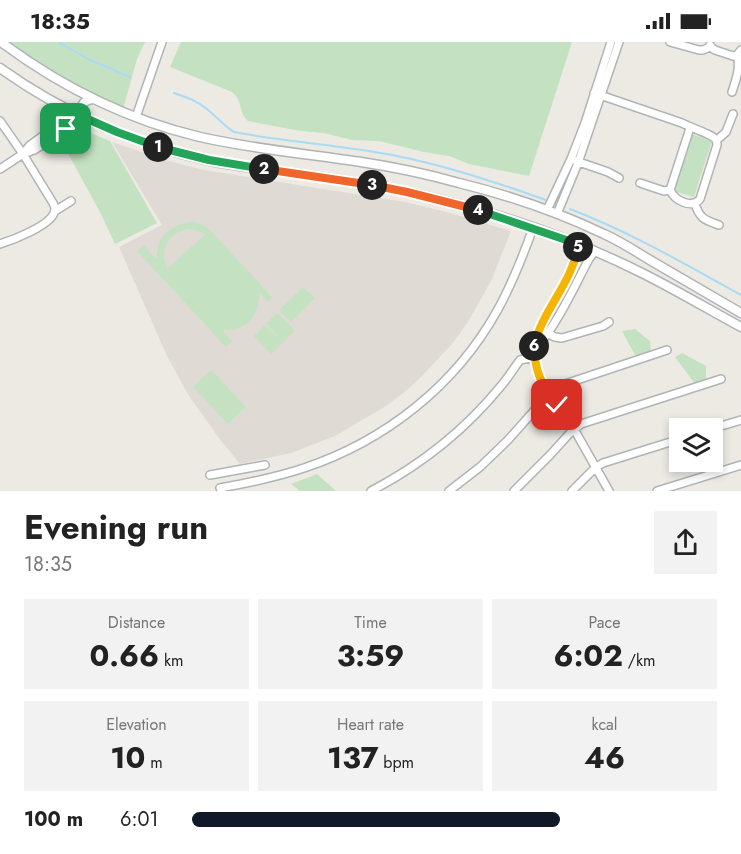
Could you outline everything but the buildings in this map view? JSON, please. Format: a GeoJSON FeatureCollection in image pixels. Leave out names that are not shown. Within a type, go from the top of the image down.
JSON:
{"type":"FeatureCollection","features":[{"type":"Feature","properties":{"kind":"street"},"geometry":{"type":"LineString","coordinates":[[1,42],[42,71],[93,99],[168,128],[213,140],[362,162],[436,177],[547,210],[604,234],[741,313]]}},
{"type":"Feature","properties":{"kind":"street"},"geometry":{"type":"LineString","coordinates":[[136,117],[162,42]]}},
{"type":"Feature","properties":{"kind":"street"},"geometry":{"type":"LineString","coordinates":[[598,94],[611,42]]}},
{"type":"Feature","properties":{"kind":"street"},"geometry":{"type":"LineString","coordinates":[[557,214],[598,94],[619,42]]}},
{"type":"Feature","properties":{"kind":"street"},"geometry":{"type":"LineString","coordinates":[[670,42],[701,50],[710,44],[715,50],[731,55],[739,52],[740,66],[732,92]]}},
{"type":"Feature","properties":{"kind":"street"},"geometry":{"type":"LineString","coordinates":[[0,68],[79,115],[166,149],[237,165],[407,192],[476,209],[533,228],[578,244],[627,266],[741,327]]}},
{"type":"Feature","properties":{"kind":"street"},"geometry":{"type":"LineString","coordinates":[[598,94],[682,123],[712,135],[717,140]]}},
{"type":"Feature","properties":{"kind":"street"},"geometry":{"type":"LineString","coordinates":[[0,170],[64,131],[79,115],[82,104],[93,99]]}},
{"type":"Feature","properties":{"kind":"street"},"geometry":{"type":"LineString","coordinates":[[23,154],[29,146],[52,129],[62,106]]}},
{"type":"Feature","properties":{"kind":"street"},"geometry":{"type":"LineString","coordinates":[[690,128],[670,190],[673,196],[689,204],[695,204],[700,199],[717,140],[726,132],[733,114]]}},
{"type":"Feature","properties":{"kind":"street"},"geometry":{"type":"LineString","coordinates":[[0,121],[53,203],[55,211]]}},
{"type":"Feature","properties":{"kind":"street"},"geometry":{"type":"LineString","coordinates":[[547,210],[575,161]]}},
{"type":"Feature","properties":{"kind":"street"},"geometry":{"type":"LineString","coordinates":[[575,161],[619,178]]}},
{"type":"Feature","properties":{"kind":"street"},"geometry":{"type":"LineString","coordinates":[[640,183],[664,191],[670,190]]}},
{"type":"Feature","properties":{"kind":"street"},"geometry":{"type":"LineString","coordinates":[[0,244],[32,231],[50,218],[55,211],[71,201]]}},
{"type":"Feature","properties":{"kind":"street"},"geometry":{"type":"LineString","coordinates":[[695,204],[702,218],[719,225]]}},
{"type":"Feature","properties":{"kind":"street"},"geometry":{"type":"LineString","coordinates":[[224,473],[220,490],[303,469],[330,459],[372,437],[414,408],[453,373],[482,336],[508,290],[533,228]]}},
{"type":"Feature","properties":{"kind":"street"},"geometry":{"type":"LineString","coordinates":[[578,244],[574,265],[535,341],[537,373],[547,392],[574,429],[609,491]]}},
{"type":"Feature","properties":{"kind":"street"},"geometry":{"type":"LineString","coordinates":[[371,491],[404,473],[443,444],[483,407],[520,360],[535,355],[548,333],[553,329],[595,251]]}},
{"type":"Feature","properties":{"kind":"street"},"geometry":{"type":"LineString","coordinates":[[627,266],[634,263],[637,252]]}},
{"type":"Feature","properties":{"kind":"street"},"geometry":{"type":"LineString","coordinates":[[540,329],[562,338],[603,326],[609,322]]}},
{"type":"Feature","properties":{"kind":"street"},"geometry":{"type":"LineString","coordinates":[[449,491],[508,440],[533,412],[550,388],[667,350]]}},
{"type":"Feature","properties":{"kind":"street"},"geometry":{"type":"LineString","coordinates":[[514,491],[581,424],[721,379]]}},
{"type":"Feature","properties":{"kind":"street"},"geometry":{"type":"LineString","coordinates":[[723,425],[741,420]]}},
{"type":"Feature","properties":{"kind":"street"},"geometry":{"type":"LineString","coordinates":[[572,491],[603,463],[669,442]]}},
{"type":"Feature","properties":{"kind":"street"},"geometry":{"type":"LineString","coordinates":[[210,475],[265,465]]}},
{"type":"Feature","properties":{"kind":"street"},"geometry":{"type":"LineString","coordinates":[[657,491],[741,465]]}},
{"type":"Feature","properties":{"kind":"shaded area"},"geometry":{"type":"Polygon","coordinates":[[[112,142],[204,170],[405,202],[511,231],[492,279],[468,322],[452,344],[407,390],[386,406],[335,436],[291,453],[240,464],[189,396],[167,356],[119,247],[162,225],[112,142]]]}},
{"type":"Feature","properties":{"kind":"green space"},"geometry":{"type":"Polygon","coordinates":[[[8,42],[145,42],[137,59],[123,109],[50,70],[8,42]]]}},
{"type":"Feature","properties":{"kind":"green space"},"geometry":{"type":"Polygon","coordinates":[[[181,42],[572,42],[529,176],[469,164],[449,156],[379,141],[352,140],[324,133],[248,121],[238,99],[232,92],[170,67],[181,42]]]}},
{"type":"Feature","properties":{"kind":"green space"},"geometry":{"type":"Polygon","coordinates":[[[76,127],[110,141],[157,223],[115,244],[60,139],[76,127]]]}},
{"type":"Feature","properties":{"kind":"green space"},"geometry":{"type":"Polygon","coordinates":[[[692,134],[712,141],[694,197],[674,191],[692,134]]]}},
{"type":"Feature","properties":{"kind":"green space"},"geometry":{"type":"Polygon","coordinates":[[[188,222],[197,222],[208,228],[272,297],[268,302],[260,293],[254,315],[245,325],[223,330],[232,342],[226,347],[137,251],[144,245],[157,260],[158,245],[164,235],[174,227],[188,222]],[[196,230],[181,231],[170,238],[164,255],[167,269],[205,234],[196,230]]]}},
{"type":"Feature","properties":{"kind":"green space"},"geometry":{"type":"Polygon","coordinates":[[[303,287],[315,298],[291,322],[279,310],[303,287]]]}},
{"type":"Feature","properties":{"kind":"green space"},"geometry":{"type":"Polygon","coordinates":[[[277,313],[295,330],[283,342],[266,324],[277,313]]]}},
{"type":"Feature","properties":{"kind":"green space"},"geometry":{"type":"Polygon","coordinates":[[[265,325],[283,342],[271,354],[254,336],[265,325]]]}},
{"type":"Feature","properties":{"kind":"green space"},"geometry":{"type":"Polygon","coordinates":[[[635,329],[650,341],[651,353],[636,357],[622,331],[635,329]]]}},
{"type":"Feature","properties":{"kind":"green space"},"geometry":{"type":"Polygon","coordinates":[[[682,353],[706,366],[706,379],[695,384],[675,357],[682,353]]]}},
{"type":"Feature","properties":{"kind":"green space"},"geometry":{"type":"Polygon","coordinates":[[[211,370],[246,407],[228,424],[193,387],[211,370]]]}},
{"type":"Feature","properties":{"kind":"green space"},"geometry":{"type":"Polygon","coordinates":[[[317,474],[336,491],[300,491],[291,484],[317,474]]]}},
{"type":"Feature","properties":{"kind":"waterway"},"geometry":{"type":"LineString","coordinates":[[58,42],[88,59],[130,77]]}},
{"type":"Feature","properties":{"kind":"waterway"},"geometry":{"type":"LineString","coordinates":[[174,93],[200,104],[234,132],[411,159],[469,174],[546,200]]}},
{"type":"Feature","properties":{"kind":"waterway"},"geometry":{"type":"LineString","coordinates":[[570,209],[636,238],[741,295]]}},
{"type":"Feature","properties":{"kind":"route"},"geometry":{"type":"LineString","coordinates":[[66,129],[74,113],[101,126],[181,154],[222,163],[381,186],[484,211],[578,244],[574,265],[536,337],[534,346],[536,368],[541,382],[557,405]]}}]}
